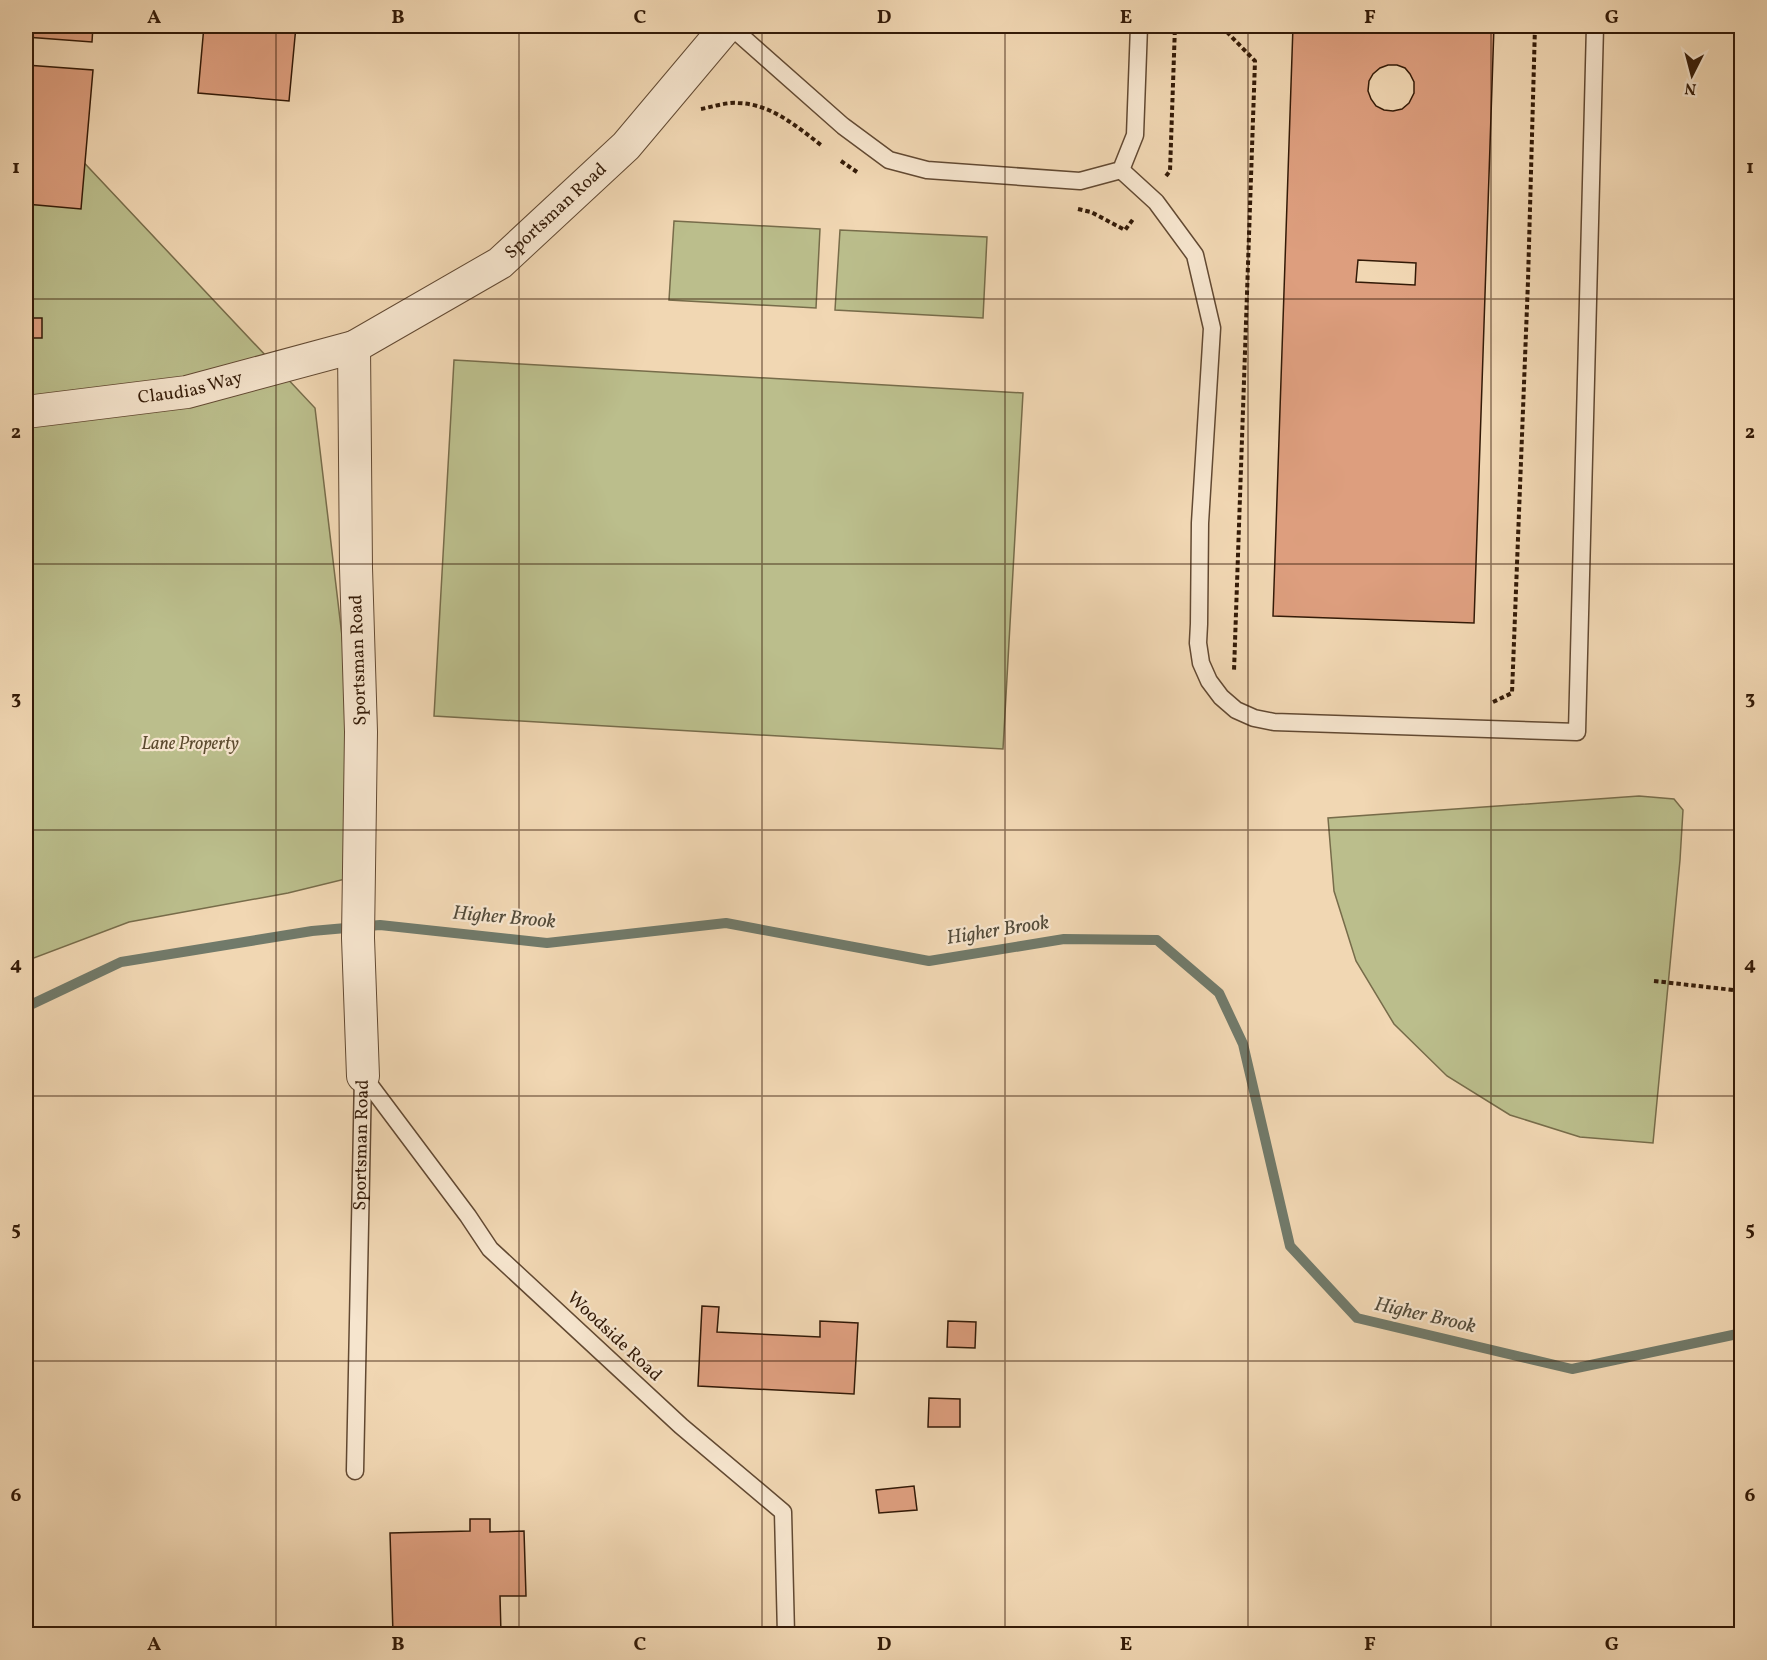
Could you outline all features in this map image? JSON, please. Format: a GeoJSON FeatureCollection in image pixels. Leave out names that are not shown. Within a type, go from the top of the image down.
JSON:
{"type":"FeatureCollection","features":[{"type":"Feature","properties":{"kind":"street","name":"Sportsman Road"},"geometry":{"type":"LineString","coordinates":[[363,1076],[358,926],[361,732],[356,568],[354,347],[500,263],[626,146],[728,26]]}},
{"type":"Feature","properties":{"kind":"street","name":"Claudias Way"},"geometry":{"type":"LineString","coordinates":[[26,412],[187,392],[354,347]]}},
{"type":"Feature","properties":{"kind":"lane"},"geometry":{"type":"LineString","coordinates":[[728,26],[843,126],[889,160],[927,170],[1080,181],[1121,170]]}},
{"type":"Feature","properties":{"kind":"lane"},"geometry":{"type":"LineString","coordinates":[[1121,170],[1135,135],[1139,26]]}},
{"type":"Feature","properties":{"kind":"lane"},"geometry":{"type":"LineString","coordinates":[[1121,170],[1150,197],[1195,255],[1212,328],[1200,523],[1198,643],[1201,663],[1209,681],[1221,697],[1236,710],[1254,718],[1274,722],[1577,732],[1595,26]]}},
{"type":"Feature","properties":{"kind":"lane","name":"Sportsman Road"},"geometry":{"type":"LineString","coordinates":[[355,1471],[363,1076]]}},
{"type":"Feature","properties":{"kind":"lane","name":"Woodside Road"},"geometry":{"type":"LineString","coordinates":[[363,1076],[490,1249],[681,1426],[783,1512],[786,1635]]}},
{"type":"Feature","properties":{"kind":"path"},"geometry":{"type":"LineString","coordinates":[[1125,230],[1170,171],[1175,26]]}},
{"type":"Feature","properties":{"kind":"path"},"geometry":{"type":"LineString","coordinates":[[1223,26],[1255,61],[1234,672]]}},
{"type":"Feature","properties":{"kind":"path"},"geometry":{"type":"LineString","coordinates":[[1488,704],[1512,693],[1535,26]]}},
{"type":"Feature","properties":{"kind":"path"},"geometry":{"type":"LineString","coordinates":[[1654,981],[1742,991]]}},
{"type":"Feature","properties":{"kind":"green space","name":"Lane Property"},"geometry":{"type":"Polygon","coordinates":[[[26,101],[315,408],[370,873],[288,893],[129,922],[26,961],[26,101]]]}},
{"type":"Feature","properties":{"kind":"green space"},"geometry":{"type":"Polygon","coordinates":[[[674,221],[820,229],[816,308],[669,300],[674,221]]]}},
{"type":"Feature","properties":{"kind":"green space"},"geometry":{"type":"Polygon","coordinates":[[[840,230],[987,237],[983,318],[835,310],[840,230]]]}},
{"type":"Feature","properties":{"kind":"green space"},"geometry":{"type":"Polygon","coordinates":[[[454,360],[1023,393],[1003,749],[434,716],[454,360]]]}},
{"type":"Feature","properties":{"kind":"green space"},"geometry":{"type":"Polygon","coordinates":[[[1639,796],[1674,799],[1683,810],[1653,1143],[1580,1137],[1510,1115],[1447,1076],[1394,1024],[1356,961],[1334,891],[1328,818],[1639,796]]]}},
{"type":"Feature","properties":{"kind":"building"},"geometry":{"type":"Polygon","coordinates":[[[27,26],[93,26],[92,42],[26,37],[27,26]]]}},
{"type":"Feature","properties":{"kind":"building"},"geometry":{"type":"Polygon","coordinates":[[[204,26],[296,26],[289,101],[198,93],[204,26]]]}},
{"type":"Feature","properties":{"kind":"building"},"geometry":{"type":"Polygon","coordinates":[[[1293,26],[1494,26],[1474,623],[1273,616],[1293,26]],[[1388,65],[1373,74],[1369,81],[1368,91],[1376,106],[1393,111],[1402,109],[1409,103],[1414,93],[1414,82],[1405,68],[1388,65]],[[1358,260],[1356,282],[1415,285],[1416,263],[1358,260]]]}},
{"type":"Feature","properties":{"kind":"building"},"geometry":{"type":"Polygon","coordinates":[[[26,65],[93,70],[81,209],[26,204],[26,65]]]}},
{"type":"Feature","properties":{"kind":"building"},"geometry":{"type":"Polygon","coordinates":[[[26,318],[42,318],[42,338],[26,338],[26,318]]]}},
{"type":"Feature","properties":{"kind":"building"},"geometry":{"type":"Polygon","coordinates":[[[702,1306],[719,1307],[717,1332],[820,1337],[820,1321],[858,1323],[854,1394],[698,1386],[702,1306]]]}},
{"type":"Feature","properties":{"kind":"building"},"geometry":{"type":"Polygon","coordinates":[[[948,1321],[976,1322],[975,1348],[947,1347],[948,1321]]]}},
{"type":"Feature","properties":{"kind":"building"},"geometry":{"type":"Polygon","coordinates":[[[929,1398],[960,1399],[960,1427],[928,1427],[929,1398]]]}},
{"type":"Feature","properties":{"kind":"building"},"geometry":{"type":"Polygon","coordinates":[[[914,1486],[917,1510],[879,1513],[876,1490],[914,1486]]]}},
{"type":"Feature","properties":{"kind":"building"},"geometry":{"type":"Polygon","coordinates":[[[470,1519],[490,1519],[490,1532],[524,1531],[526,1596],[500,1596],[501,1634],[393,1634],[390,1533],[470,1531],[470,1519]]]}},
{"type":"Feature","properties":{"kind":"waterway","name":"Higher Brook"},"geometry":{"type":"LineString","coordinates":[[26,1007],[121,962],[312,931],[380,925],[547,943],[726,923],[929,961],[1064,939],[1157,940],[1219,993],[1243,1044],[1290,1246],[1357,1318],[1572,1369],[1742,1333]]}}]}
